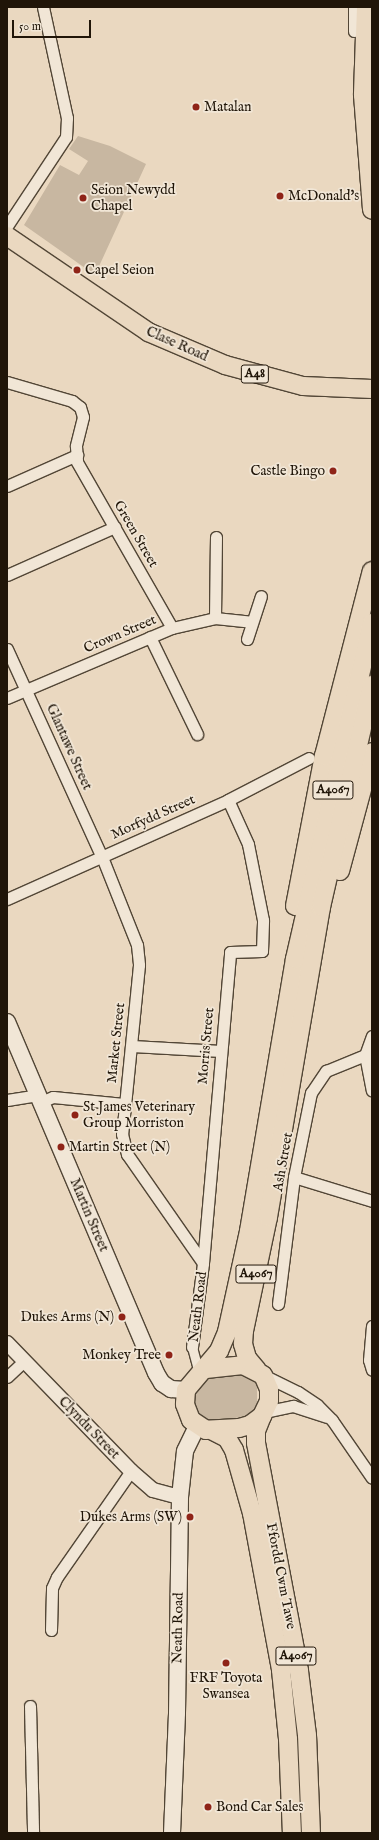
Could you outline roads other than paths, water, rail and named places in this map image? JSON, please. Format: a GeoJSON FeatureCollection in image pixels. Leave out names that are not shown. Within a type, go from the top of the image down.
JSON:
{"type":"FeatureCollection","features":[{"type":"Feature","properties":{"kind":"main road"},"geometry":{"type":"LineString","coordinates":[[366,7],[364,95],[372,210]]}},
{"type":"Feature","properties":{"kind":"main road","name":"Clase Road"},"geometry":{"type":"LineString","coordinates":[[7,236],[142,328],[219,363],[268,378],[303,386],[372,389]]}},
{"type":"Feature","properties":{"kind":"main road"},"geometry":{"type":"LineString","coordinates":[[295,959],[293,936],[295,906],[304,854],[324,756],[372,571]]}},
{"type":"Feature","properties":{"kind":"main road","name":"A4067"},"geometry":{"type":"LineString","coordinates":[[202,1372],[219,1351],[227,1332],[249,1231],[295,959],[372,623]]}},
{"type":"Feature","properties":{"kind":"main road","name":"A4067"},"geometry":{"type":"LineString","coordinates":[[260,1373],[247,1358],[243,1344],[244,1332],[268,1217],[332,855],[372,685]]}},
{"type":"Feature","properties":{"kind":"main road"},"geometry":{"type":"LineString","coordinates":[[311,967],[369,786],[372,752]]}},
{"type":"Feature","properties":{"kind":"main road","name":"Martin Street"},"geometry":{"type":"LineString","coordinates":[[7,1022],[156,1373],[162,1383],[171,1389],[186,1390]]}},
{"type":"Feature","properties":{"kind":"main road"},"geometry":{"type":"LineString","coordinates":[[243,1365],[260,1373],[269,1394],[263,1414],[244,1427],[205,1428],[187,1412],[186,1390],[202,1372],[243,1365]]}},
{"type":"Feature","properties":{"kind":"main road","name":"Ffordd Cwm Tawe"},"geometry":{"type":"LineString","coordinates":[[263,1414],[256,1431],[256,1443],[299,1671],[307,1735],[311,1833]]}},
{"type":"Feature","properties":{"kind":"main road","name":"Ffordd Cwm Tawe"},"geometry":{"type":"LineString","coordinates":[[205,1428],[227,1438],[234,1450],[252,1513],[281,1670],[288,1739],[292,1833]]}},
{"type":"Feature","properties":{"kind":"main road","name":"Neath Road"},"geometry":{"type":"LineString","coordinates":[[172,1833],[177,1713],[180,1498],[185,1451],[205,1428]]}},
{"type":"Feature","properties":{"kind":"street"},"geometry":{"type":"LineString","coordinates":[[7,226],[66,137],[67,118],[43,7]]}},
{"type":"Feature","properties":{"kind":"street"},"geometry":{"type":"LineString","coordinates":[[354,7],[354,32]]}},
{"type":"Feature","properties":{"kind":"street"},"geometry":{"type":"LineString","coordinates":[[7,382],[72,401],[80,407],[83,417],[76,446],[77,455],[7,486]]}},
{"type":"Feature","properties":{"kind":"street","name":"Green Street"},"geometry":{"type":"LineString","coordinates":[[77,455],[77,462],[172,628]]}},
{"type":"Feature","properties":{"kind":"street"},"geometry":{"type":"LineString","coordinates":[[7,575],[115,527]]}},
{"type":"Feature","properties":{"kind":"street"},"geometry":{"type":"LineString","coordinates":[[215,618],[216,536]]}},
{"type":"Feature","properties":{"kind":"street"},"geometry":{"type":"LineString","coordinates":[[247,639],[250,622],[261,596]]}},
{"type":"Feature","properties":{"kind":"street","name":"Crown Street"},"geometry":{"type":"LineString","coordinates":[[7,698],[172,628],[215,618],[250,622]]}},
{"type":"Feature","properties":{"kind":"street"},"geometry":{"type":"LineString","coordinates":[[150,637],[197,734]]}},
{"type":"Feature","properties":{"kind":"street","name":"Glantawe Street"},"geometry":{"type":"LineString","coordinates":[[7,650],[27,690],[102,857]]}},
{"type":"Feature","properties":{"kind":"street","name":"Morfydd Street"},"geometry":{"type":"LineString","coordinates":[[7,899],[228,800],[309,758]]}},
{"type":"Feature","properties":{"kind":"street","name":"Morris Street"},"geometry":{"type":"LineString","coordinates":[[203,1263],[220,1050],[230,952],[262,951],[263,920],[248,844],[228,800]]}},
{"type":"Feature","properties":{"kind":"street","name":"Market Street"},"geometry":{"type":"LineString","coordinates":[[102,857],[137,946],[139,965],[133,1046],[124,1104],[122,1134],[127,1154],[203,1263]]}},
{"type":"Feature","properties":{"kind":"street"},"geometry":{"type":"LineString","coordinates":[[372,1036],[365,1055],[372,1090]]}},
{"type":"Feature","properties":{"kind":"street"},"geometry":{"type":"LineString","coordinates":[[133,1046],[220,1050]]}},
{"type":"Feature","properties":{"kind":"street","name":"Ash Street"},"geometry":{"type":"LineString","coordinates":[[278,1304],[294,1177],[311,1093],[326,1071],[365,1055]]}},
{"type":"Feature","properties":{"kind":"street"},"geometry":{"type":"LineString","coordinates":[[7,1100],[53,1097],[124,1104]]}},
{"type":"Feature","properties":{"kind":"street"},"geometry":{"type":"LineString","coordinates":[[294,1177],[372,1201]]}},
{"type":"Feature","properties":{"kind":"street","name":"Neath Road"},"geometry":{"type":"LineString","coordinates":[[202,1372],[192,1347],[203,1263]]}},
{"type":"Feature","properties":{"kind":"street"},"geometry":{"type":"LineString","coordinates":[[372,1326],[368,1360],[372,1370]]}},
{"type":"Feature","properties":{"kind":"street","name":"Clyndu Street"},"geometry":{"type":"LineString","coordinates":[[7,1343],[131,1471],[153,1490],[180,1498]]}},
{"type":"Feature","properties":{"kind":"street"},"geometry":{"type":"LineString","coordinates":[[7,1377],[24,1361]]}},
{"type":"Feature","properties":{"kind":"street"},"geometry":{"type":"LineString","coordinates":[[260,1373],[298,1392],[317,1405],[332,1420],[370,1471]]}},
{"type":"Feature","properties":{"kind":"street"},"geometry":{"type":"LineString","coordinates":[[263,1414],[293,1406],[332,1420]]}},
{"type":"Feature","properties":{"kind":"street"},"geometry":{"type":"LineString","coordinates":[[51,1630],[52,1588],[57,1577],[131,1471]]}},
{"type":"Feature","properties":{"kind":"street"},"geometry":{"type":"LineString","coordinates":[[30,1706],[32,1833]]}},
{"type":"Feature","properties":{"kind":"place","name":"Matalan"},"geometry":{"type":"Point","coordinates":[196,107]}},
{"type":"Feature","properties":{"kind":"place","name":"McDonald's"},"geometry":{"type":"Point","coordinates":[280,196]}},
{"type":"Feature","properties":{"kind":"place","name":"Seion Newydd Chapel"},"geometry":{"type":"Point","coordinates":[83,198]}},
{"type":"Feature","properties":{"kind":"place","name":"Capel Seion"},"geometry":{"type":"Point","coordinates":[77,270]}},
{"type":"Feature","properties":{"kind":"place","name":"Castle Bingo"},"geometry":{"type":"Point","coordinates":[333,471]}},
{"type":"Feature","properties":{"kind":"place","name":"St James Veterinary Group Morriston"},"geometry":{"type":"Point","coordinates":[75,1115]}},
{"type":"Feature","properties":{"kind":"place","name":"Martin Street (N)"},"geometry":{"type":"Point","coordinates":[61,1147]}},
{"type":"Feature","properties":{"kind":"place","name":"Dukes Arms (N)"},"geometry":{"type":"Point","coordinates":[122,1317]}},
{"type":"Feature","properties":{"kind":"place","name":"Monkey Tree"},"geometry":{"type":"Point","coordinates":[169,1355]}},
{"type":"Feature","properties":{"kind":"place","name":"Dukes Arms (SW)"},"geometry":{"type":"Point","coordinates":[190,1517]}},
{"type":"Feature","properties":{"kind":"place","name":"FRF Toyota Swansea"},"geometry":{"type":"Point","coordinates":[226,1663]}},
{"type":"Feature","properties":{"kind":"place","name":"Bond Car Sales"},"geometry":{"type":"Point","coordinates":[208,1807]}}]}
